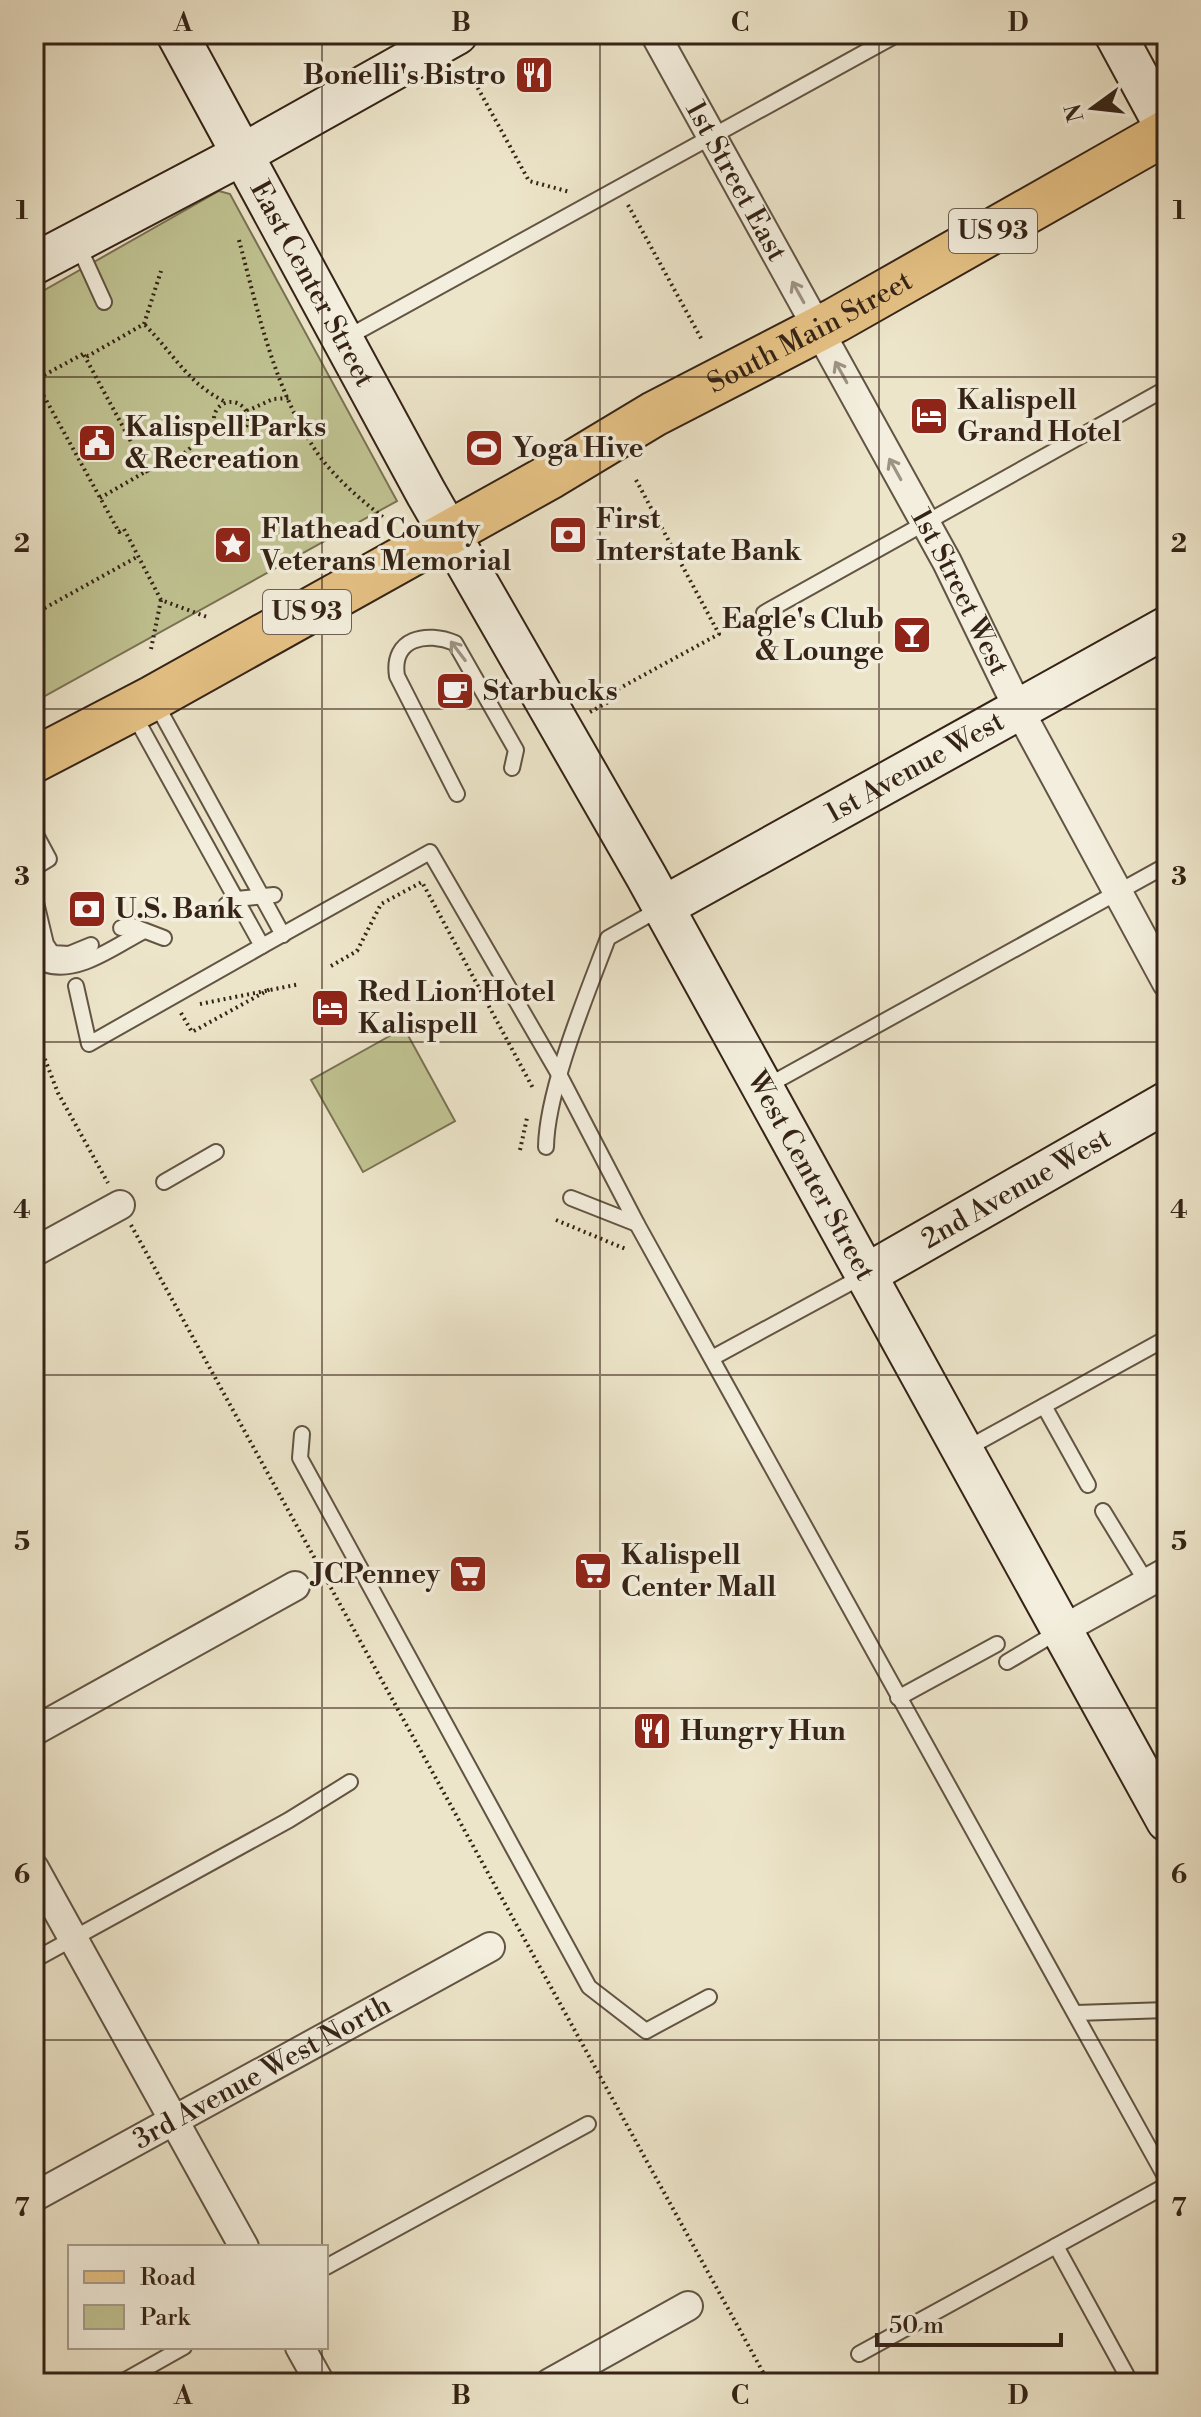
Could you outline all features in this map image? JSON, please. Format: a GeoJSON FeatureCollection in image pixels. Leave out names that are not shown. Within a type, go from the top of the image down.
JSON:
{"type":"FeatureCollection","features":[{"type":"Feature","properties":{"kind":"main road","name":"South Main Street"},"geometry":{"type":"LineString","coordinates":[[450,532],[654,414],[819,329],[1167,131]]}},
{"type":"Feature","properties":{"kind":"main road","name":"US 93"},"geometry":{"type":"LineString","coordinates":[[34,760],[142,704],[450,532]]}},
{"type":"Feature","properties":{"kind":"street","name":"East Center Street"},"geometry":{"type":"LineString","coordinates":[[177,34],[342,340],[450,532]]}},
{"type":"Feature","properties":{"kind":"street"},"geometry":{"type":"LineString","coordinates":[[34,264],[241,155],[457,34]]}},
{"type":"Feature","properties":{"kind":"street","name":"1st Street East"},"geometry":{"type":"LineString","coordinates":[[655,34],[819,329]]}},
{"type":"Feature","properties":{"kind":"street"},"geometry":{"type":"LineString","coordinates":[[1115,34],[1167,131]]}},
{"type":"Feature","properties":{"kind":"street","name":"1st Street West"},"geometry":{"type":"LineString","coordinates":[[819,329],[982,629],[1018,708],[1167,983]]}},
{"type":"Feature","properties":{"kind":"street","name":"West Center Street"},"geometry":{"type":"LineString","coordinates":[[450,532],[663,907],[761,1089],[1164,1810]]}},
{"type":"Feature","properties":{"kind":"street","name":"1st Avenue West"},"geometry":{"type":"LineString","coordinates":[[663,907],[1167,627]]}},
{"type":"Feature","properties":{"kind":"street","name":"2nd Avenue West"},"geometry":{"type":"LineString","coordinates":[[865,1275],[1167,1102]]}},
{"type":"Feature","properties":{"kind":"street"},"geometry":{"type":"LineString","coordinates":[[34,1252],[120,1205]]}},
{"type":"Feature","properties":{"kind":"street"},"geometry":{"type":"LineString","coordinates":[[1062,1630],[1157,1577]]}},
{"type":"Feature","properties":{"kind":"street"},"geometry":{"type":"LineString","coordinates":[[34,1731],[295,1586]]}},
{"type":"Feature","properties":{"kind":"street"},"geometry":{"type":"LineString","coordinates":[[34,1868],[243,2245]]}},
{"type":"Feature","properties":{"kind":"street","name":"3rd Avenue West North"},"geometry":{"type":"LineString","coordinates":[[34,2197],[490,1947]]}},
{"type":"Feature","properties":{"kind":"street"},"geometry":{"type":"LineString","coordinates":[[550,2383],[688,2306]]}},
{"type":"Feature","properties":{"kind":"street"},"geometry":{"type":"LineString","coordinates":[[301,2349],[320,2383]]}},
{"type":"Feature","properties":{"kind":"lane"},"geometry":{"type":"LineString","coordinates":[[342,340],[898,34]]}},
{"type":"Feature","properties":{"kind":"lane"},"geometry":{"type":"LineString","coordinates":[[76,241],[104,302]]}},
{"type":"Feature","properties":{"kind":"lane"},"geometry":{"type":"LineString","coordinates":[[764,613],[1167,388]]}},
{"type":"Feature","properties":{"kind":"lane"},"geometry":{"type":"LineString","coordinates":[[457,794],[397,676],[398,657],[405,646],[420,637],[437,635],[455,643],[516,750],[512,768]]}},
{"type":"Feature","properties":{"kind":"lane"},"geometry":{"type":"LineString","coordinates":[[142,704],[268,895],[283,935]]}},
{"type":"Feature","properties":{"kind":"lane"},"geometry":{"type":"LineString","coordinates":[[142,704],[231,902],[262,946]]}},
{"type":"Feature","properties":{"kind":"lane"},"geometry":{"type":"LineString","coordinates":[[34,831],[49,859],[34,868]]}},
{"type":"Feature","properties":{"kind":"lane"},"geometry":{"type":"LineString","coordinates":[[76,986],[89,1044],[430,852],[561,1078],[637,1224],[1076,2013],[1167,2183],[859,2354]]}},
{"type":"Feature","properties":{"kind":"lane"},"geometry":{"type":"LineString","coordinates":[[761,1089],[1167,865]]}},
{"type":"Feature","properties":{"kind":"lane"},"geometry":{"type":"LineString","coordinates":[[34,894],[46,944],[52,953],[69,954],[91,945]]}},
{"type":"Feature","properties":{"kind":"lane"},"geometry":{"type":"LineString","coordinates":[[231,902],[268,895]]}},
{"type":"Feature","properties":{"kind":"lane"},"geometry":{"type":"LineString","coordinates":[[546,1147],[547,1127],[561,1078],[608,938],[663,907]]}},
{"type":"Feature","properties":{"kind":"lane"},"geometry":{"type":"LineString","coordinates":[[121,928],[130,925],[164,938]]}},
{"type":"Feature","properties":{"kind":"lane"},"geometry":{"type":"LineString","coordinates":[[34,945],[44,964],[65,967],[86,961],[144,931]]}},
{"type":"Feature","properties":{"kind":"lane"},"geometry":{"type":"LineString","coordinates":[[164,1182],[216,1152]]}},
{"type":"Feature","properties":{"kind":"lane"},"geometry":{"type":"LineString","coordinates":[[571,1198],[637,1224]]}},
{"type":"Feature","properties":{"kind":"lane"},"geometry":{"type":"LineString","coordinates":[[712,1358],[865,1275]]}},
{"type":"Feature","properties":{"kind":"lane"},"geometry":{"type":"LineString","coordinates":[[962,1451],[1167,1338]]}},
{"type":"Feature","properties":{"kind":"lane"},"geometry":{"type":"LineString","coordinates":[[1044,1406],[1088,1485]]}},
{"type":"Feature","properties":{"kind":"lane"},"geometry":{"type":"LineString","coordinates":[[302,1434],[300,1458],[589,1987],[646,2031],[709,1997]]}},
{"type":"Feature","properties":{"kind":"lane"},"geometry":{"type":"LineString","coordinates":[[1103,1511],[1157,1577]]}},
{"type":"Feature","properties":{"kind":"lane"},"geometry":{"type":"LineString","coordinates":[[1007,1662],[1062,1630]]}},
{"type":"Feature","properties":{"kind":"lane"},"geometry":{"type":"LineString","coordinates":[[898,1698],[997,1644]]}},
{"type":"Feature","properties":{"kind":"lane"},"geometry":{"type":"LineString","coordinates":[[34,1960],[289,1820],[350,1782]]}},
{"type":"Feature","properties":{"kind":"lane"},"geometry":{"type":"LineString","coordinates":[[1076,2013],[1167,2010]]}},
{"type":"Feature","properties":{"kind":"lane"},"geometry":{"type":"LineString","coordinates":[[328,2266],[588,2124]]}},
{"type":"Feature","properties":{"kind":"lane"},"geometry":{"type":"LineString","coordinates":[[1056,2246],[1131,2383]]}},
{"type":"Feature","properties":{"kind":"lane"},"geometry":{"type":"LineString","coordinates":[[120,2383],[180,2349]]}},
{"type":"Feature","properties":{"kind":"path"},"geometry":{"type":"LineString","coordinates":[[469,72],[529,181],[575,194]]}},
{"type":"Feature","properties":{"kind":"path"},"geometry":{"type":"LineString","coordinates":[[618,187],[702,340]]}},
{"type":"Feature","properties":{"kind":"path"},"geometry":{"type":"LineString","coordinates":[[239,240],[262,327],[290,398],[317,453],[341,481],[384,518]]}},
{"type":"Feature","properties":{"kind":"path"},"geometry":{"type":"LineString","coordinates":[[151,649],[161,600],[124,529],[119,532],[35,380],[83,354],[88,356],[144,324],[161,271]]}},
{"type":"Feature","properties":{"kind":"path"},"geometry":{"type":"LineString","coordinates":[[144,324],[198,386],[226,402],[238,403],[247,411],[247,426],[239,434],[229,436],[216,426],[214,414],[226,402]]}},
{"type":"Feature","properties":{"kind":"path"},"geometry":{"type":"LineString","coordinates":[[83,354],[148,473]]}},
{"type":"Feature","properties":{"kind":"path"},"geometry":{"type":"LineString","coordinates":[[247,411],[273,399],[290,398]]}},
{"type":"Feature","properties":{"kind":"path"},"geometry":{"type":"LineString","coordinates":[[100,498],[148,473],[162,462],[181,456],[216,426]]}},
{"type":"Feature","properties":{"kind":"path"},"geometry":{"type":"LineString","coordinates":[[590,712],[612,700],[609,694],[719,634],[636,480]]}},
{"type":"Feature","properties":{"kind":"path"},"geometry":{"type":"LineString","coordinates":[[34,614],[138,556]]}},
{"type":"Feature","properties":{"kind":"path"},"geometry":{"type":"LineString","coordinates":[[161,600],[207,617]]}},
{"type":"Feature","properties":{"kind":"path"},"geometry":{"type":"LineString","coordinates":[[331,966],[357,951],[381,904],[422,882],[535,1087],[532,1099]]}},
{"type":"Feature","properties":{"kind":"path"},"geometry":{"type":"LineString","coordinates":[[272,988],[192,1032],[181,1012],[199,1005],[272,988],[300,984]]}},
{"type":"Feature","properties":{"kind":"path"},"geometry":{"type":"LineString","coordinates":[[34,1031],[58,1093],[769,2383]]}},
{"type":"Feature","properties":{"kind":"path"},"geometry":{"type":"LineString","coordinates":[[520,1150],[529,1112]]}},
{"type":"Feature","properties":{"kind":"path"},"geometry":{"type":"LineString","coordinates":[[556,1220],[627,1248],[634,1261]]}},
{"type":"Feature","properties":{"kind":"green space"},"geometry":{"type":"Polygon","coordinates":[[[219,191],[230,194],[397,501],[34,702],[34,296],[219,191]]]}},
{"type":"Feature","properties":{"kind":"green space"},"geometry":{"type":"Polygon","coordinates":[[[404,1028],[455,1121],[363,1172],[311,1080],[404,1028]]]}},
{"type":"Feature","properties":{"kind":"place","name":"Bonelli's Bistro"},"geometry":{"type":"Point","coordinates":[534,75]}},
{"type":"Feature","properties":{"kind":"place","name":"Kalispell Grand Hotel"},"geometry":{"type":"Point","coordinates":[929,416]}},
{"type":"Feature","properties":{"kind":"place","name":"Kalispell Parks & Recreation"},"geometry":{"type":"Point","coordinates":[97,443]}},
{"type":"Feature","properties":{"kind":"place","name":"Yoga Hive"},"geometry":{"type":"Point","coordinates":[484,448]}},
{"type":"Feature","properties":{"kind":"place","name":"First Interstate Bank"},"geometry":{"type":"Point","coordinates":[568,535]}},
{"type":"Feature","properties":{"kind":"place","name":"Flathead County Veterans Memorial"},"geometry":{"type":"Point","coordinates":[233,545]}},
{"type":"Feature","properties":{"kind":"place","name":"Eagle's Club & Lounge"},"geometry":{"type":"Point","coordinates":[912,635]}},
{"type":"Feature","properties":{"kind":"place","name":"Starbucks"},"geometry":{"type":"Point","coordinates":[455,691]}},
{"type":"Feature","properties":{"kind":"place","name":"U.S. Bank"},"geometry":{"type":"Point","coordinates":[87,909]}},
{"type":"Feature","properties":{"kind":"place","name":"Red Lion Hotel Kalispell"},"geometry":{"type":"Point","coordinates":[330,1008]}},
{"type":"Feature","properties":{"kind":"place","name":"Kalispell Center Mall"},"geometry":{"type":"Point","coordinates":[593,1571]}},
{"type":"Feature","properties":{"kind":"place","name":"JCPenney"},"geometry":{"type":"Point","coordinates":[468,1574]}},
{"type":"Feature","properties":{"kind":"place","name":"Hungry Hun"},"geometry":{"type":"Point","coordinates":[652,1731]}}]}
